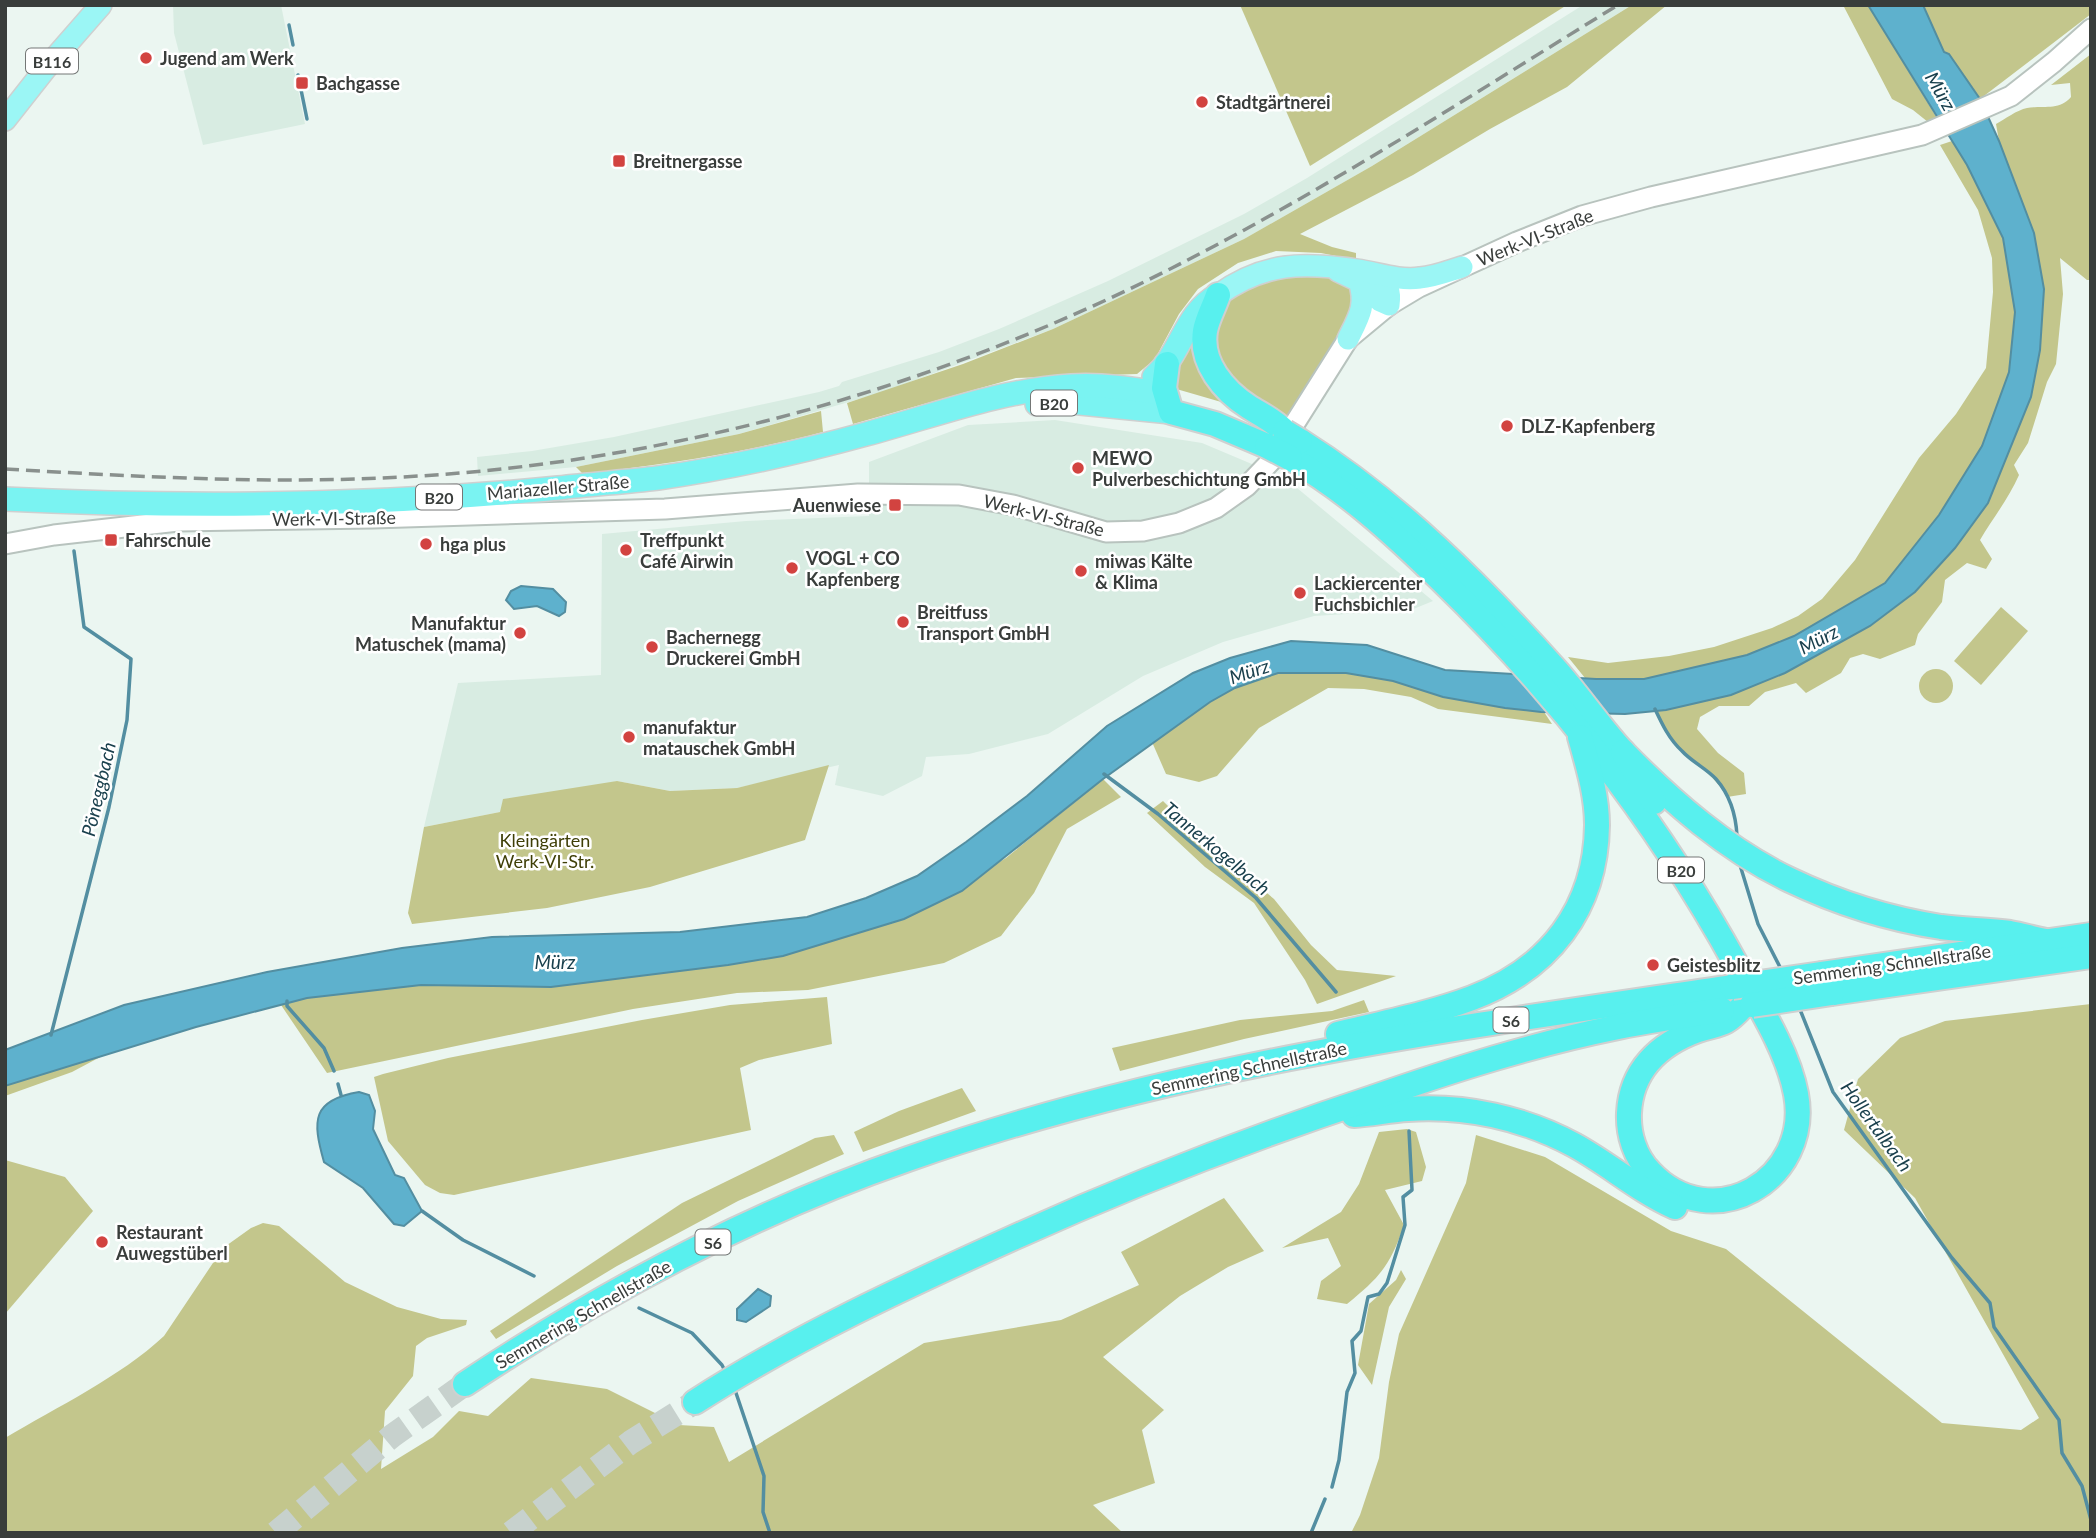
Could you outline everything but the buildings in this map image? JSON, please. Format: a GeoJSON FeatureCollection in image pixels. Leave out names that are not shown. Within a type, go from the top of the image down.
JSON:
{"type":"FeatureCollection","features":[{"type":"Feature","properties":{"kind":"highway"},"geometry":{"type":"LineString","coordinates":[[1132,388],[1155,376],[1167,364],[1196,314],[1205,302],[1218,295]]}},
{"type":"Feature","properties":{"kind":"highway"},"geometry":{"type":"LineString","coordinates":[[1218,295],[1204,335],[1207,358],[1212,370],[1219,380],[1283,439]]}},
{"type":"Feature","properties":{"kind":"highway"},"geometry":{"type":"LineString","coordinates":[[1167,364],[1168,403]]}},
{"type":"Feature","properties":{"kind":"highway","name":"Mariazeller Straße"},"geometry":{"type":"LineString","coordinates":[[5,499],[209,504],[423,498],[510,492],[657,478],[741,464],[823,446],[1007,394],[1072,386],[1132,388],[1168,403]]}},
{"type":"Feature","properties":{"kind":"highway","name":"Mariazeller Straße"},"geometry":{"type":"LineString","coordinates":[[936,415],[1008,405],[1070,402],[1168,403]]}},
{"type":"Feature","properties":{"kind":"highway","name":"B20"},"geometry":{"type":"LineString","coordinates":[[1168,403],[1215,424],[1283,439],[1338,465],[1375,494],[1461,572],[1515,627],[1556,671],[1623,752],[1700,871],[1749,995]]}},
{"type":"Feature","properties":{"kind":"highway","name":"B20"},"geometry":{"type":"LineString","coordinates":[[1283,439],[1319,474],[1414,554],[1488,627],[1629,793],[1687,880],[1749,995]]}},
{"type":"Feature","properties":{"kind":"highway"},"geometry":{"type":"LineString","coordinates":[[1290,1057],[1307,1042],[1472,998],[1517,975],[1553,944],[1578,911],[1587,891],[1595,857],[1595,797],[1587,745]]}},
{"type":"Feature","properties":{"kind":"highway"},"geometry":{"type":"LineString","coordinates":[[1623,752],[1722,840],[1762,865],[1816,892],[1873,912],[1940,927],[2010,933],[2046,941]]}},
{"type":"Feature","properties":{"kind":"highway","name":"Semmering Schnellstraße"},"geometry":{"type":"LineString","coordinates":[[1827,984],[2046,941],[2091,935]]}},
{"type":"Feature","properties":{"kind":"highway","name":"Semmering Schnellstraße"},"geometry":{"type":"LineString","coordinates":[[465,1384],[565,1321],[675,1261],[819,1194],[905,1160],[1039,1117],[1117,1096],[1290,1057],[1827,984],[2091,956]]}},
{"type":"Feature","properties":{"kind":"highway"},"geometry":{"type":"LineString","coordinates":[[1749,995],[1793,1080],[1798,1110],[1794,1141],[1780,1166],[1761,1185],[1749,1192],[1712,1201],[1685,1196],[1658,1180],[1639,1157],[1629,1124],[1633,1088],[1646,1063],[1667,1044],[1730,1021],[1749,995]]}},
{"type":"Feature","properties":{"kind":"highway"},"geometry":{"type":"LineString","coordinates":[[1312,1118],[1433,1108],[1456,1109],[1503,1118],[1572,1144],[1644,1191],[1683,1211],[1710,1216],[1739,1213],[1767,1199],[1790,1178],[1805,1153],[1813,1122],[1808,1078],[1801,1060],[1749,995]]}},
{"type":"Feature","properties":{"kind":"highway","name":"Semmering Schnellstraße"},"geometry":{"type":"LineString","coordinates":[[704,1396],[816,1332],[1013,1238],[1172,1170],[1312,1118],[1537,1046],[1749,995]]}},
{"type":"Feature","properties":{"kind":"main road","name":"B116"},"geometry":{"type":"LineString","coordinates":[[5,120],[101,5]]}},
{"type":"Feature","properties":{"kind":"main road","name":"Werk-VI-Straße"},"geometry":{"type":"LineString","coordinates":[[5,544],[54,535],[178,521],[665,509],[858,494],[959,495],[1013,505],[1106,532],[1143,531],[1179,523],[1216,508],[1247,486],[1271,461],[1348,339],[1390,305],[1419,287],[1517,242],[1582,216],[1651,197],[1923,135],[2011,96],[2091,29]]}},
{"type":"Feature","properties":{"kind":"main road"},"geometry":{"type":"LineString","coordinates":[[1218,295],[1236,282],[1273,268],[1311,264],[1359,270],[1368,278],[1386,283],[1391,293],[1390,305]]}},
{"type":"Feature","properties":{"kind":"main road"},"geometry":{"type":"LineString","coordinates":[[1368,278],[1422,278],[1462,267]]}},
{"type":"Feature","properties":{"kind":"main road"},"geometry":{"type":"LineString","coordinates":[[1348,339],[1364,301],[1368,278]]}},
{"type":"Feature","properties":{"kind":"shaded area"},"geometry":{"type":"Polygon","coordinates":[[[173,5],[281,5],[305,124],[203,145],[174,33],[173,5]]]}},
{"type":"Feature","properties":{"kind":"shaded area"},"geometry":{"type":"Polygon","coordinates":[[[1583,5],[1632,5],[1372,166],[1244,239],[1053,329],[883,392],[739,434],[576,467],[478,476],[477,457],[614,437],[819,392],[999,329],[1108,281],[1244,214],[1307,178],[1583,5]]]}},
{"type":"Feature","properties":{"kind":"shaded area"},"geometry":{"type":"Polygon","coordinates":[[[1055,420],[1202,443],[1285,478],[1433,601],[1411,610],[1314,616],[1223,642],[1143,676],[1048,734],[969,754],[926,757],[922,776],[883,796],[835,785],[839,765],[737,788],[670,791],[617,781],[500,812],[424,827],[458,683],[601,675],[602,534],[746,521],[869,516],[869,462],[968,425],[1055,420]]]}},
{"type":"Feature","properties":{"kind":"green space"},"geometry":{"type":"Polygon","coordinates":[[[1240,5],[1567,5],[1310,166],[1240,5]]]}},
{"type":"Feature","properties":{"kind":"green space"},"geometry":{"type":"Polygon","coordinates":[[[1632,5],[1667,5],[1567,87],[1413,175],[1300,234],[1356,253],[1356,260],[1321,253],[1276,251],[1238,263],[1198,289],[1179,314],[1155,359],[1137,374],[1016,378],[853,424],[847,403],[963,364],[1053,329],[1244,239],[1372,166],[1632,5]]]}},
{"type":"Feature","properties":{"kind":"green space"},"geometry":{"type":"Polygon","coordinates":[[[1843,5],[1868,5],[1937,118],[1928,122],[1892,99],[1843,5]]]}},
{"type":"Feature","properties":{"kind":"green space"},"geometry":{"type":"Polygon","coordinates":[[[1923,5],[2091,5],[2091,14],[1980,99],[1949,55],[1944,52],[1923,5]]]}},
{"type":"Feature","properties":{"kind":"green space"},"geometry":{"type":"Polygon","coordinates":[[[2091,54],[2091,280],[2087,280],[2060,258],[2063,294],[2056,364],[2047,382],[2028,443],[2014,465],[2019,475],[1980,540],[1992,559],[1986,569],[1967,563],[1945,580],[1942,602],[1918,634],[1915,645],[1880,659],[1863,654],[1850,658],[1841,673],[1806,693],[1796,683],[1765,692],[1749,706],[1719,706],[1700,717],[1697,729],[1718,753],[1744,773],[1746,794],[1727,797],[1713,778],[1675,744],[1656,711],[1679,706],[1870,626],[1915,592],[1955,548],[1988,503],[2031,397],[2040,350],[2044,289],[2034,233],[1999,141],[1996,124],[2023,109],[2056,106],[2066,101],[2071,97],[2070,83],[2051,85],[2091,54]]]}},
{"type":"Feature","properties":{"kind":"green space"},"geometry":{"type":"Polygon","coordinates":[[[1952,141],[1967,165],[2003,238],[2015,312],[2009,372],[1982,446],[1939,515],[1885,583],[1794,636],[1747,655],[1644,679],[1585,678],[1568,657],[1608,663],[1669,656],[1714,647],[1772,628],[1798,616],[1822,599],[1855,560],[1919,458],[1956,414],[1986,368],[1993,292],[1992,258],[1978,210],[1940,145],[1952,141]]]}},
{"type":"Feature","properties":{"kind":"green space"},"geometry":{"type":"Polygon","coordinates":[[[1299,273],[1336,277],[1352,286],[1354,314],[1288,421],[1253,402],[1221,368],[1213,322],[1222,309],[1241,292],[1260,283],[1299,273]]]}},
{"type":"Feature","properties":{"kind":"green space"},"geometry":{"type":"Polygon","coordinates":[[[1198,320],[1235,406],[1173,388],[1171,382],[1198,320]]]}},
{"type":"Feature","properties":{"kind":"green space"},"geometry":{"type":"Polygon","coordinates":[[[821,411],[823,432],[764,446],[583,474],[576,467],[739,434],[821,411]]]}},
{"type":"Feature","properties":{"kind":"green space"},"geometry":{"type":"Polygon","coordinates":[[[2001,607],[2028,631],[1981,685],[1954,661],[2001,607]]]}},
{"type":"Feature","properties":{"kind":"green space"},"geometry":{"type":"Polygon","coordinates":[[[1936,669],[1948,674],[1953,686],[1948,698],[1936,703],[1924,698],[1919,686],[1924,674],[1936,669]]]}},
{"type":"Feature","properties":{"kind":"green space"},"geometry":{"type":"Polygon","coordinates":[[[1278,673],[1346,673],[1393,681],[1443,697],[1544,712],[1552,724],[1438,709],[1411,697],[1364,689],[1328,688],[1259,728],[1217,776],[1199,782],[1166,774],[1152,742],[1235,688],[1278,673]]]}},
{"type":"Feature","properties":{"kind":"green space","name":"Kleingärten Werk-VI-Str."},"geometry":{"type":"Polygon","coordinates":[[[829,765],[805,840],[650,887],[547,908],[412,924],[408,913],[424,827],[500,812],[503,799],[617,781],[670,791],[737,788],[829,765]]]}},
{"type":"Feature","properties":{"kind":"green space"},"geometry":{"type":"Polygon","coordinates":[[[1103,779],[1121,797],[1067,829],[1034,893],[1001,936],[944,963],[808,990],[737,993],[633,1009],[327,1073],[281,1005],[308,998],[421,985],[551,987],[783,956],[904,919],[1006,858],[1103,779]]]}},
{"type":"Feature","properties":{"kind":"green space"},"geometry":{"type":"Polygon","coordinates":[[[1163,801],[1192,830],[1274,899],[1311,945],[1337,970],[1396,976],[1317,1004],[1305,980],[1254,903],[1205,867],[1147,813],[1163,801]]]}},
{"type":"Feature","properties":{"kind":"green space"},"geometry":{"type":"Polygon","coordinates":[[[827,997],[832,1044],[759,1060],[740,1068],[751,1130],[454,1195],[440,1193],[425,1185],[388,1141],[374,1077],[383,1074],[448,1058],[642,1020],[730,1005],[827,997]]]}},
{"type":"Feature","properties":{"kind":"green space"},"geometry":{"type":"Polygon","coordinates":[[[1364,1000],[1369,1012],[1244,1039],[1120,1071],[1112,1048],[1240,1020],[1332,1011],[1364,1000]]]}},
{"type":"Feature","properties":{"kind":"green space"},"geometry":{"type":"Polygon","coordinates":[[[2091,1004],[2091,1533],[1351,1533],[1360,1515],[1379,1458],[1389,1382],[1399,1334],[1466,1183],[1476,1135],[1545,1157],[1671,1231],[1726,1249],[1942,1423],[2021,1430],[2039,1418],[1915,1198],[1844,1130],[1858,1079],[1900,1038],[1945,1021],[2091,1004]]]}},
{"type":"Feature","properties":{"kind":"green space"},"geometry":{"type":"Polygon","coordinates":[[[104,1055],[72,1072],[5,1096],[5,1086],[104,1055]]]}},
{"type":"Feature","properties":{"kind":"green space"},"geometry":{"type":"Polygon","coordinates":[[[962,1088],[976,1111],[863,1152],[854,1132],[899,1111],[962,1088]]]}},
{"type":"Feature","properties":{"kind":"green space"},"geometry":{"type":"Polygon","coordinates":[[[1407,1129],[1416,1132],[1426,1167],[1422,1181],[1385,1190],[1404,1225],[1389,1261],[1376,1278],[1347,1304],[1317,1299],[1321,1281],[1341,1266],[1328,1238],[1282,1248],[1341,1212],[1359,1184],[1379,1132],[1407,1129]]]}},
{"type":"Feature","properties":{"kind":"green space"},"geometry":{"type":"Polygon","coordinates":[[[834,1135],[844,1154],[738,1201],[617,1266],[496,1339],[490,1331],[682,1203],[815,1138],[834,1135]]]}},
{"type":"Feature","properties":{"kind":"green space"},"geometry":{"type":"Polygon","coordinates":[[[5,1160],[65,1177],[93,1211],[5,1314],[5,1160]]]}},
{"type":"Feature","properties":{"kind":"green space"},"geometry":{"type":"Polygon","coordinates":[[[1224,1198],[1264,1251],[1228,1267],[1180,1296],[1103,1357],[1164,1410],[1142,1430],[1155,1483],[1093,1505],[1123,1533],[5,1533],[5,1438],[88,1391],[147,1351],[164,1336],[223,1248],[251,1228],[263,1223],[279,1226],[345,1282],[397,1307],[441,1319],[467,1320],[466,1325],[427,1338],[416,1346],[413,1376],[385,1411],[381,1469],[433,1437],[459,1411],[488,1416],[531,1378],[607,1389],[679,1425],[714,1427],[729,1462],[924,1343],[1061,1320],[1139,1285],[1121,1252],[1224,1198]]]}},
{"type":"Feature","properties":{"kind":"green space"},"geometry":{"type":"Polygon","coordinates":[[[1401,1270],[1406,1279],[1389,1307],[1372,1385],[1358,1365],[1369,1304],[1396,1280],[1401,1270]]]}},
{"type":"Feature","properties":{"kind":"water","name":"Mürz"},"geometry":{"type":"Polygon","coordinates":[[[1868,5],[1923,5],[1944,52],[1949,54],[1980,99],[1999,141],[2034,233],[2044,289],[2040,350],[2031,397],[1988,503],[1955,548],[1915,592],[1870,626],[1785,673],[1731,695],[1666,710],[1625,714],[1541,712],[1505,708],[1443,697],[1393,681],[1346,673],[1278,673],[1235,688],[1210,702],[1103,779],[962,891],[904,919],[783,956],[728,965],[551,987],[421,985],[307,998],[196,1027],[5,1086],[5,1050],[124,1005],[267,972],[402,948],[492,937],[680,932],[807,917],[866,898],[917,876],[1027,796],[1107,726],[1193,673],[1230,658],[1291,641],[1367,645],[1445,670],[1596,679],[1644,679],[1747,655],[1794,636],[1885,583],[1939,515],[1982,446],[2009,372],[2015,312],[2003,238],[1967,165],[1868,5]]]}},
{"type":"Feature","properties":{"kind":"water"},"geometry":{"type":"Polygon","coordinates":[[[521,586],[553,589],[566,602],[565,612],[559,616],[537,606],[514,609],[506,600],[511,591],[521,586]]]}},
{"type":"Feature","properties":{"kind":"water"},"geometry":{"type":"Polygon","coordinates":[[[359,1092],[369,1095],[375,1111],[373,1129],[395,1175],[404,1178],[422,1211],[404,1226],[394,1224],[363,1188],[324,1162],[318,1134],[319,1114],[332,1100],[359,1092]]]}},
{"type":"Feature","properties":{"kind":"water"},"geometry":{"type":"Polygon","coordinates":[[[758,1289],[771,1296],[770,1306],[746,1322],[737,1320],[737,1309],[758,1289]]]}},
{"type":"Feature","properties":{"kind":"waterway"},"geometry":{"type":"LineString","coordinates":[[289,25],[293,45]]}},
{"type":"Feature","properties":{"kind":"waterway"},"geometry":{"type":"LineString","coordinates":[[298,75],[307,119]]}},
{"type":"Feature","properties":{"kind":"waterway","name":"Pöneggbach"},"geometry":{"type":"LineString","coordinates":[[51,1035],[109,807],[127,720],[131,659],[84,627],[74,551]]}},
{"type":"Feature","properties":{"kind":"waterway","name":"Hollertalbach"},"geometry":{"type":"LineString","coordinates":[[1655,709],[1677,746],[1721,785],[1731,806],[1737,836]]}},
{"type":"Feature","properties":{"kind":"waterway","name":"Tannerkogelbach"},"geometry":{"type":"LineString","coordinates":[[1104,774],[1158,814],[1256,898],[1336,992]]}},
{"type":"Feature","properties":{"kind":"waterway","name":"Hollertalbach"},"geometry":{"type":"LineString","coordinates":[[1740,865],[1758,924],[1782,971]]}},
{"type":"Feature","properties":{"kind":"waterway"},"geometry":{"type":"LineString","coordinates":[[287,1001],[287,1006],[324,1048],[334,1071]]}},
{"type":"Feature","properties":{"kind":"waterway","name":"Hollertalbach"},"geometry":{"type":"LineString","coordinates":[[1799,1007],[1833,1092],[1952,1258],[1990,1303],[1994,1327],[2059,1420],[2062,1453],[2082,1486],[2091,1520]]}},
{"type":"Feature","properties":{"kind":"waterway"},"geometry":{"type":"LineString","coordinates":[[338,1084],[341,1095]]}},
{"type":"Feature","properties":{"kind":"waterway","name":"Tannerkogelbach"},"geometry":{"type":"LineString","coordinates":[[1332,1487],[1339,1460],[1347,1392],[1355,1373],[1352,1341],[1361,1331],[1368,1297],[1379,1294],[1387,1283],[1405,1225],[1403,1197],[1412,1190],[1409,1131]]}},
{"type":"Feature","properties":{"kind":"waterway"},"geometry":{"type":"LineString","coordinates":[[422,1211],[463,1240],[534,1276]]}},
{"type":"Feature","properties":{"kind":"waterway"},"geometry":{"type":"LineString","coordinates":[[639,1308],[692,1333],[725,1371]]}},
{"type":"Feature","properties":{"kind":"waterway"},"geometry":{"type":"LineString","coordinates":[[734,1387],[764,1476],[763,1512],[770,1533]]}},
{"type":"Feature","properties":{"kind":"waterway","name":"Tannerkogelbach"},"geometry":{"type":"LineString","coordinates":[[1311,1533],[1325,1499]]}},
{"type":"Feature","properties":{"kind":"tunnel"},"geometry":{"type":"LineString","coordinates":[[276,1533],[392,1436],[465,1384]]}},
{"type":"Feature","properties":{"kind":"tunnel"},"geometry":{"type":"LineString","coordinates":[[511,1533],[631,1442],[695,1402]]}},
{"type":"Feature","properties":{"kind":"railway"},"geometry":{"type":"LineString","coordinates":[[5,469],[264,480],[419,476],[516,467],[614,453],[710,434],[806,410],[993,348],[1084,310],[1172,268],[1342,174],[1618,5]]}},
{"type":"Feature","properties":{"kind":"place","name":"Jugend am Werk"},"geometry":{"type":"Point","coordinates":[146,58]}},
{"type":"Feature","properties":{"kind":"place","name":"Bachgasse"},"geometry":{"type":"Point","coordinates":[302,83]}},
{"type":"Feature","properties":{"kind":"place","name":"Stadtgärtnerei"},"geometry":{"type":"Point","coordinates":[1202,102]}},
{"type":"Feature","properties":{"kind":"place","name":"Breitnergasse"},"geometry":{"type":"Point","coordinates":[619,161]}},
{"type":"Feature","properties":{"kind":"place","name":"DLZ-Kapfenberg"},"geometry":{"type":"Point","coordinates":[1507,426]}},
{"type":"Feature","properties":{"kind":"place","name":"MEWO Pulverbeschichtung GmbH"},"geometry":{"type":"Point","coordinates":[1078,468]}},
{"type":"Feature","properties":{"kind":"place","name":"Auenwiese"},"geometry":{"type":"Point","coordinates":[895,505]}},
{"type":"Feature","properties":{"kind":"place","name":"Fahrschule"},"geometry":{"type":"Point","coordinates":[111,540]}},
{"type":"Feature","properties":{"kind":"place","name":"hga plus"},"geometry":{"type":"Point","coordinates":[426,544]}},
{"type":"Feature","properties":{"kind":"place","name":"Treffpunkt Café Airwin"},"geometry":{"type":"Point","coordinates":[626,550]}},
{"type":"Feature","properties":{"kind":"place","name":"VOGL + CO Kapfenberg"},"geometry":{"type":"Point","coordinates":[792,568]}},
{"type":"Feature","properties":{"kind":"place","name":"miwas Kälte & Klima"},"geometry":{"type":"Point","coordinates":[1081,571]}},
{"type":"Feature","properties":{"kind":"place","name":"Lackiercenter Fuchsbichler"},"geometry":{"type":"Point","coordinates":[1300,593]}},
{"type":"Feature","properties":{"kind":"place","name":"Breitfuss Transport GmbH"},"geometry":{"type":"Point","coordinates":[903,622]}},
{"type":"Feature","properties":{"kind":"place","name":"Manufaktur Matuschek (mama)"},"geometry":{"type":"Point","coordinates":[520,633]}},
{"type":"Feature","properties":{"kind":"place","name":"Bachernegg Druckerei GmbH"},"geometry":{"type":"Point","coordinates":[652,647]}},
{"type":"Feature","properties":{"kind":"place","name":"manufaktur matauschek GmbH"},"geometry":{"type":"Point","coordinates":[629,737]}},
{"type":"Feature","properties":{"kind":"place","name":"Geistesblitz"},"geometry":{"type":"Point","coordinates":[1653,965]}},
{"type":"Feature","properties":{"kind":"place","name":"Restaurant Auwegstüberl"},"geometry":{"type":"Point","coordinates":[102,1242]}}]}
